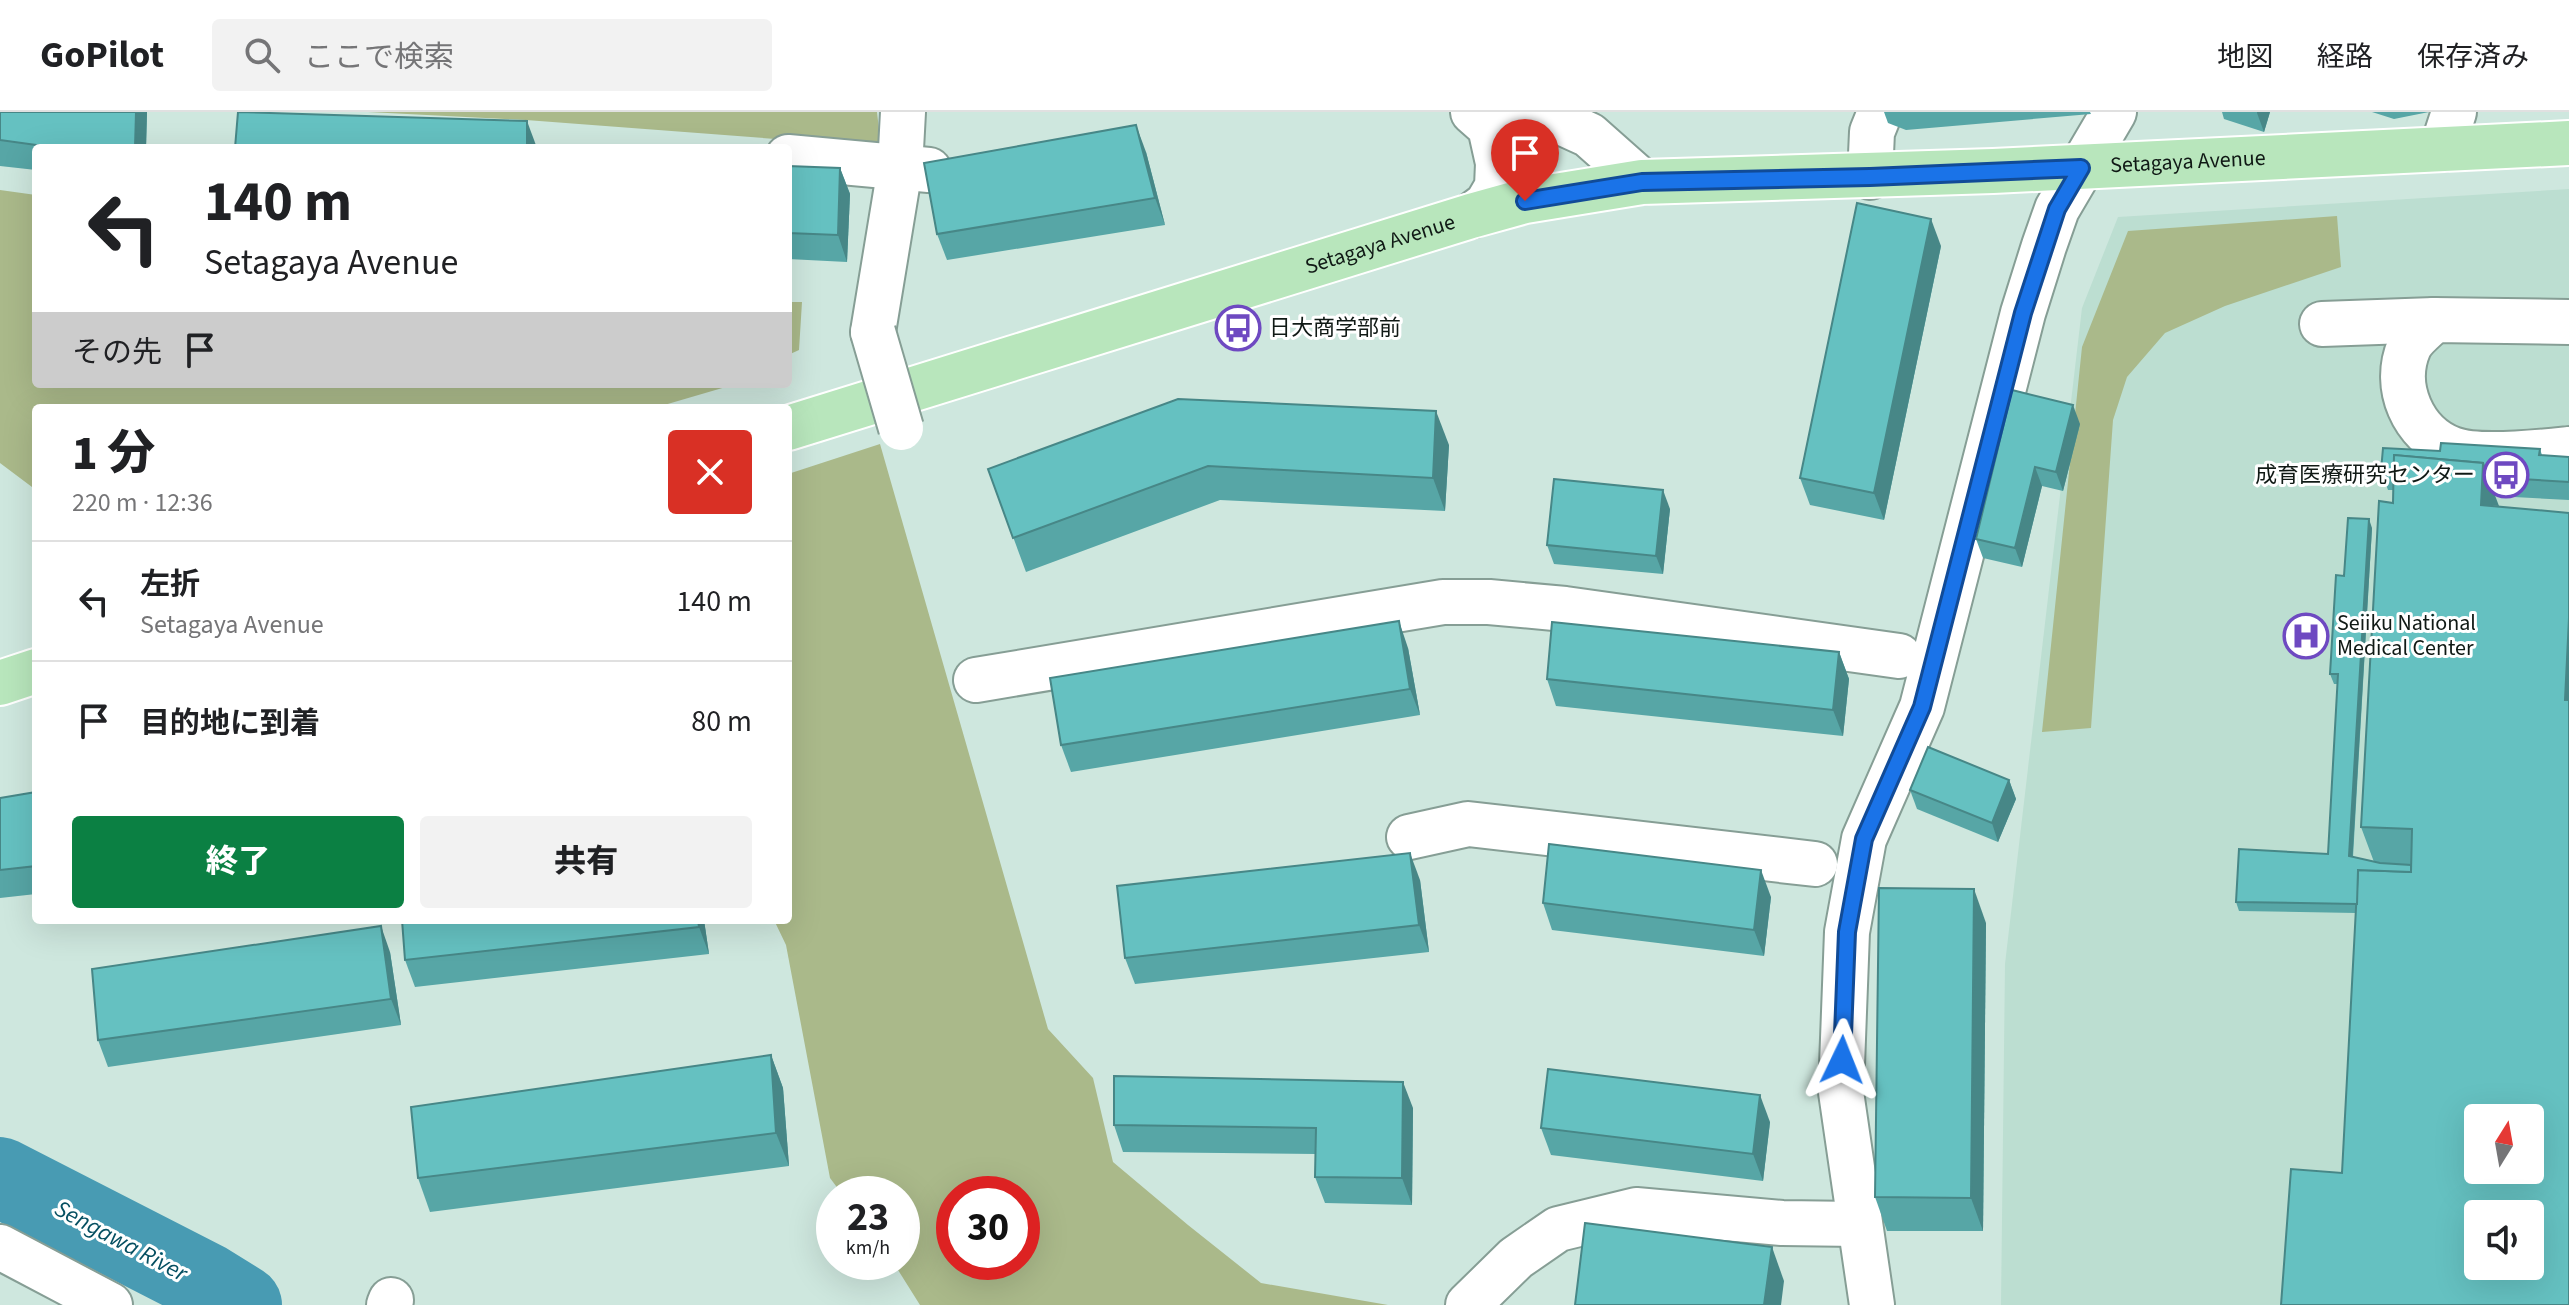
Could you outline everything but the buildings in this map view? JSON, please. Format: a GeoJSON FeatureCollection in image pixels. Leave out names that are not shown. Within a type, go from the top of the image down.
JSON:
{"type":"FeatureCollection","features":[{"type":"Feature","properties":{"kind":"main road","name":"Setagaya Avenue"},"geometry":{"type":"LineString","coordinates":[[792,427],[1471,216],[1525,201],[1642,182],[2081,168],[2448,130],[2569,143]]}},
{"type":"Feature","properties":{"kind":"main road"},"geometry":{"type":"LineString","coordinates":[[0,683],[32,672]]}},
{"type":"Feature","properties":{"kind":"street"},"geometry":{"type":"LineString","coordinates":[[901,428],[873,332],[918,169],[903,112]]}},
{"type":"Feature","properties":{"kind":"street"},"geometry":{"type":"LineString","coordinates":[[1471,216],[1487,204],[1497,187],[1498,163],[1490,127],[1473,112]]}},
{"type":"Feature","properties":{"kind":"street"},"geometry":{"type":"LineString","coordinates":[[1523,112],[1556,120],[1589,135],[1642,182]]}},
{"type":"Feature","properties":{"kind":"street"},"geometry":{"type":"LineString","coordinates":[[1870,177],[1872,132],[1880,112]]}},
{"type":"Feature","properties":{"kind":"street"},"geometry":{"type":"LineString","coordinates":[[1872,1305],[1841,1092],[1847,932],[1864,839],[1922,707],[2023,313],[2057,209],[2114,112]]}},
{"type":"Feature","properties":{"kind":"street"},"geometry":{"type":"LineString","coordinates":[[792,157],[918,169]]}},
{"type":"Feature","properties":{"kind":"street"},"geometry":{"type":"LineString","coordinates":[[2434,320],[2409,346],[2403,382],[2409,411],[2427,435],[2454,450],[2509,454],[2569,449]]}},
{"type":"Feature","properties":{"kind":"street"},"geometry":{"type":"LineString","coordinates":[[2322,324],[2434,320],[2569,322]]}},
{"type":"Feature","properties":{"kind":"street"},"geometry":{"type":"LineString","coordinates":[[976,680],[1443,602],[1489,602],[1565,609],[1899,656]]}},
{"type":"Feature","properties":{"kind":"street"},"geometry":{"type":"LineString","coordinates":[[1409,837],[1468,824],[1815,864]]}},
{"type":"Feature","properties":{"kind":"street"},"geometry":{"type":"LineString","coordinates":[[1468,1305],[1516,1258],[1558,1229],[1636,1210],[1810,1225],[1858,1224]]}},
{"type":"Feature","properties":{"kind":"street"},"geometry":{"type":"LineString","coordinates":[[0,1247],[110,1305]]}},
{"type":"Feature","properties":{"kind":"shaded area","name":"Seiiku National Medical Center"},"geometry":{"type":"Polygon","coordinates":[[[2569,189],[2569,1305],[2001,1305],[2005,964],[2082,308],[2118,217],[2569,189]]]}},
{"type":"Feature","properties":{"kind":"green space"},"geometry":{"type":"Polygon","coordinates":[[[368,112],[877,112],[881,147],[526,120],[368,112]]]}},
{"type":"Feature","properties":{"kind":"green space"},"geometry":{"type":"Polygon","coordinates":[[[0,190],[32,194],[32,388],[722,388],[668,404],[32,404],[32,487],[0,463],[0,190]]]}},
{"type":"Feature","properties":{"kind":"green space"},"geometry":{"type":"Polygon","coordinates":[[[2337,216],[2341,267],[2225,306],[2165,333],[2127,377],[2113,420],[2091,728],[2042,732],[2082,347],[2128,231],[2337,216]]]}},
{"type":"Feature","properties":{"kind":"green space"},"geometry":{"type":"Polygon","coordinates":[[[792,302],[802,302],[799,350],[792,353],[792,302]]]}},
{"type":"Feature","properties":{"kind":"green space"},"geometry":{"type":"Polygon","coordinates":[[[880,444],[1048,1029],[1093,1078],[1113,1162],[1261,1283],[1388,1305],[920,1305],[904,1280],[920,1280],[920,1176],[830,1176],[786,945],[776,924],[792,924],[792,473],[880,444]]]}},
{"type":"Feature","properties":{"kind":"waterway","name":"Sengawa River"},"geometry":{"type":"LineString","coordinates":[[0,1177],[205,1282],[242,1305]]}},
{"type":"Feature","properties":{"kind":"place","name":"日大商学部前"},"geometry":{"type":"Point","coordinates":[1238,328]}},
{"type":"Feature","properties":{"kind":"place","name":"成育医療研究センター"},"geometry":{"type":"Point","coordinates":[2506,475]}},
{"type":"Feature","properties":{"kind":"place","name":"Seiiku National Medical Center"},"geometry":{"type":"Point","coordinates":[2306,636]}},
{"type":"Feature","properties":{"kind":"route"},"geometry":{"type":"LineString","coordinates":[[1525,201],[1642,182],[2081,168],[2057,209],[2023,313],[1922,707],[1864,839],[1847,932],[1842,1060]]}}]}
